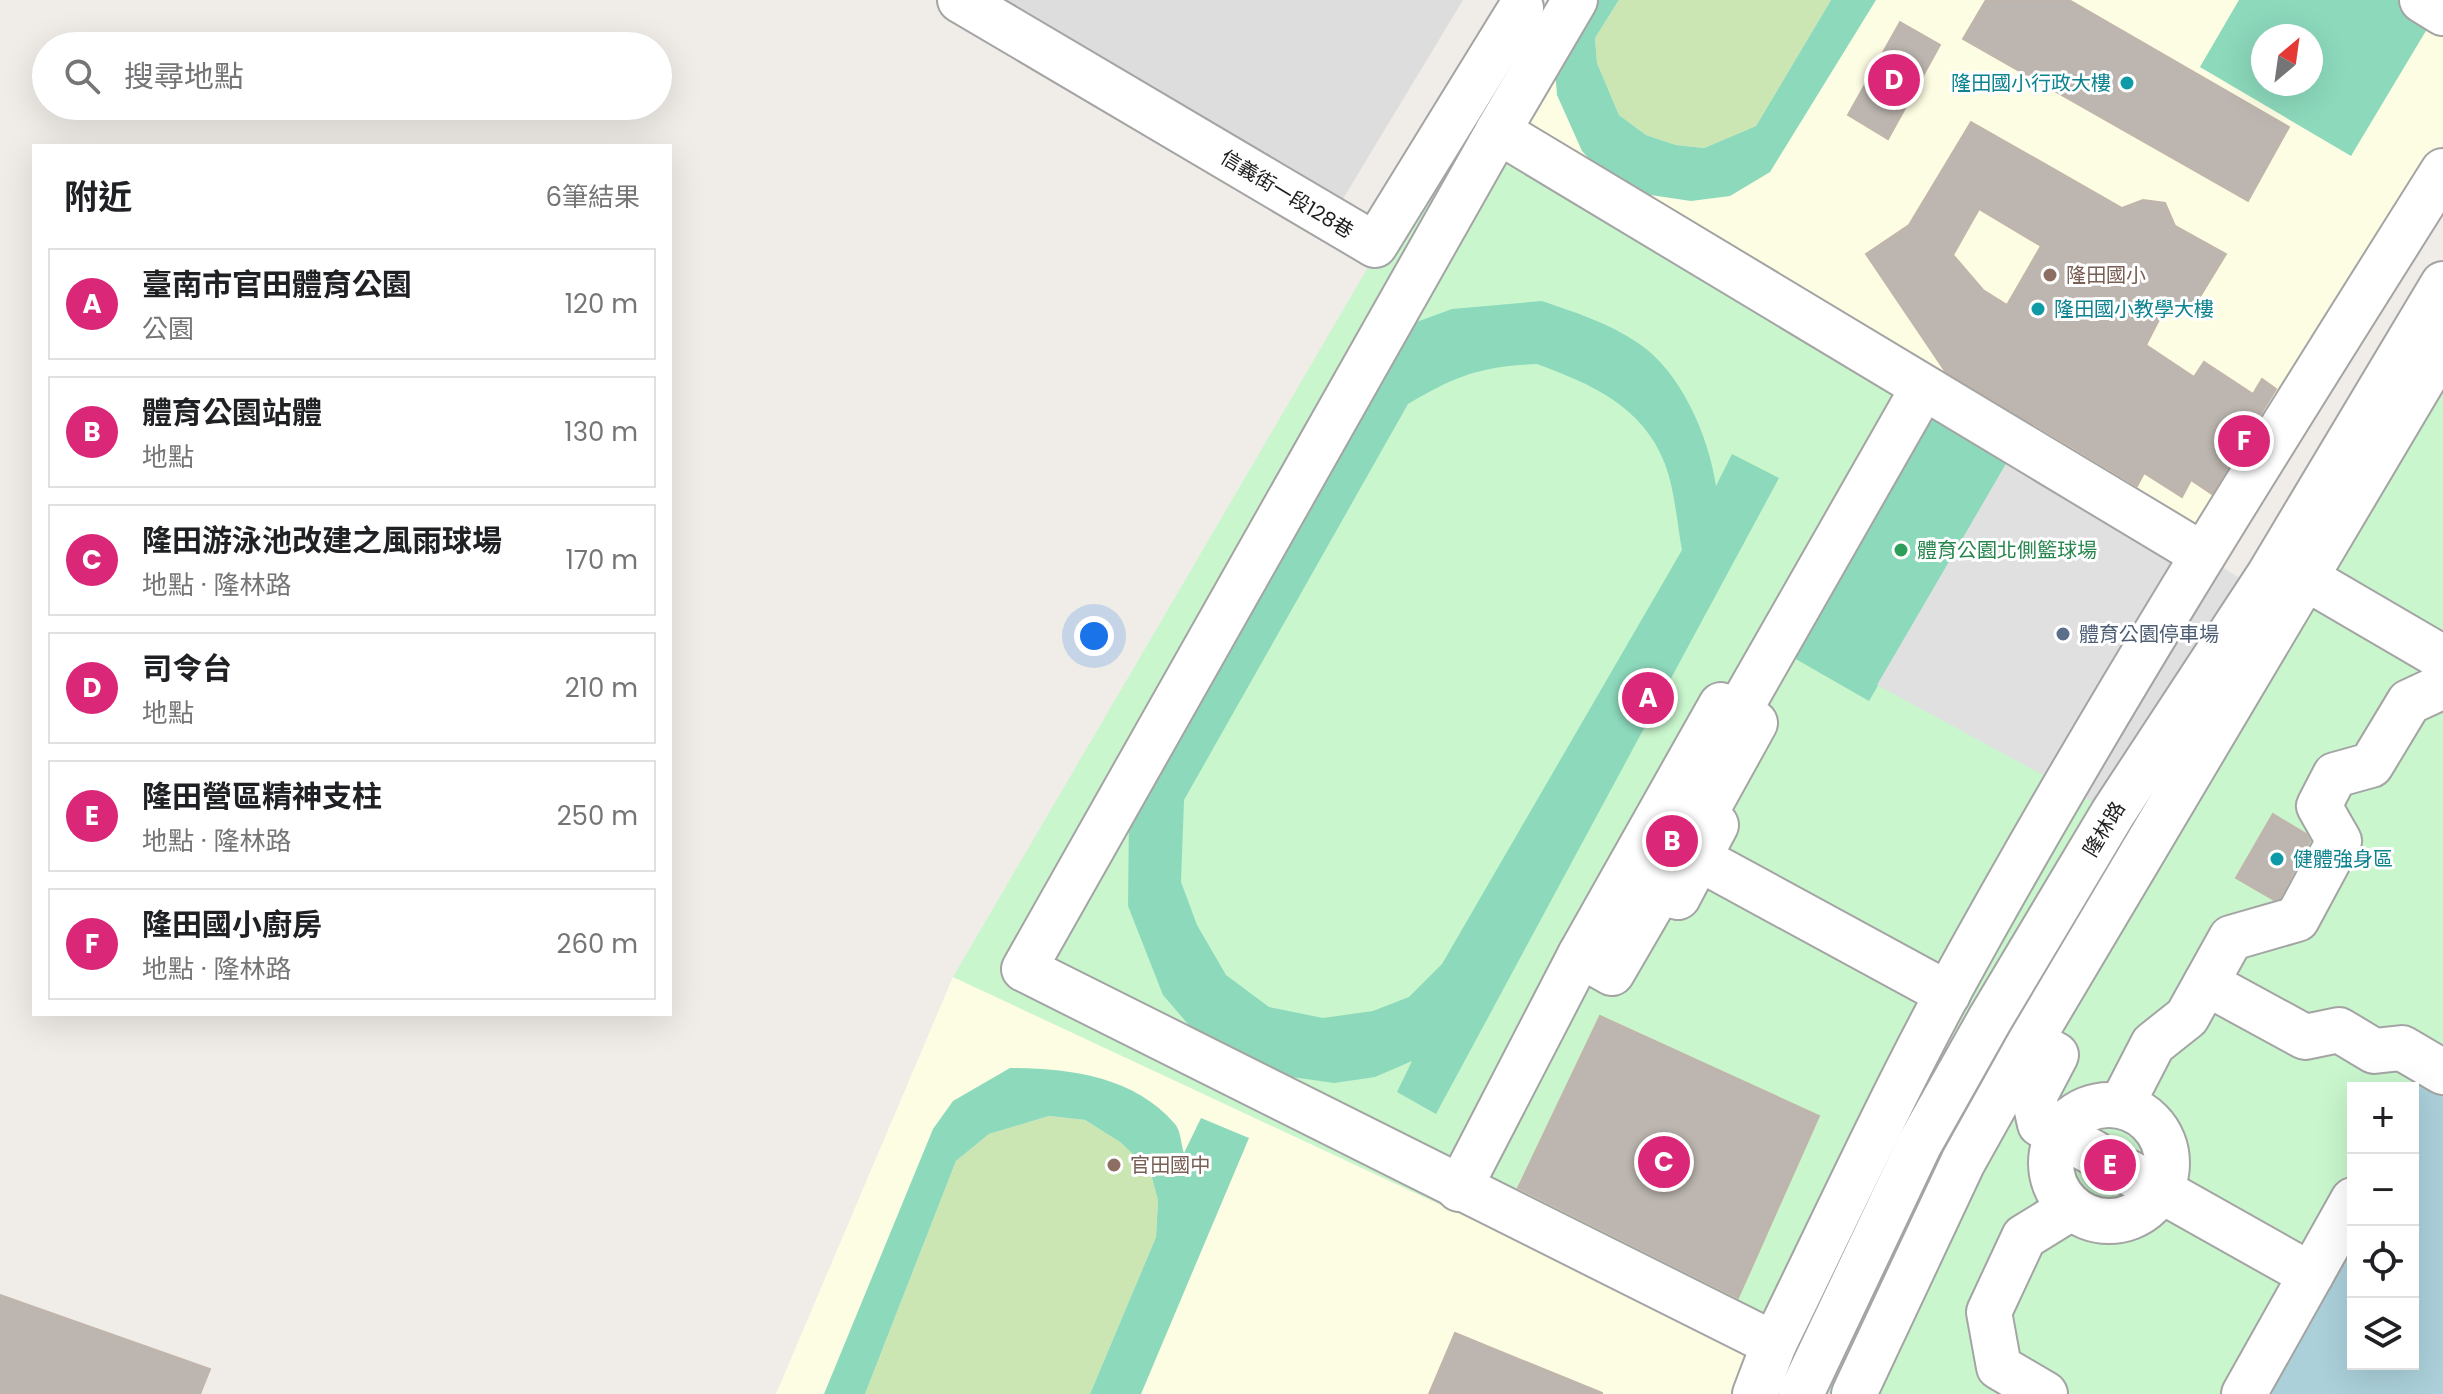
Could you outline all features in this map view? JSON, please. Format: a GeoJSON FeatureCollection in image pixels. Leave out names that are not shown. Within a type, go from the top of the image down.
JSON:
{"type":"FeatureCollection","features":[{"type":"Feature","properties":{"kind":"street","name":"信義街一段128巷"},"geometry":{"type":"LineString","coordinates":[[960,0],[1375,245],[1519,3]]}},
{"type":"Feature","properties":{"kind":"street"},"geometry":{"type":"LineString","coordinates":[[1575,0],[1024,969],[1774,1344]]}},
{"type":"Feature","properties":{"kind":"street"},"geometry":{"type":"LineString","coordinates":[[2422,0],[2443,13]]}},
{"type":"Feature","properties":{"kind":"street"},"geometry":{"type":"LineString","coordinates":[[1498,131],[2203,555]]}},
{"type":"Feature","properties":{"kind":"street"},"geometry":{"type":"LineString","coordinates":[[1755,1394],[1774,1344],[1948,994],[2065,786],[2203,555],[2443,171]]}},
{"type":"Feature","properties":{"kind":"street","name":"隆林路"},"geometry":{"type":"LineString","coordinates":[[1801,1394],[1919,1145],[1990,1019],[2113,813],[2269,575],[2443,284]]}},
{"type":"Feature","properties":{"kind":"street"},"geometry":{"type":"LineString","coordinates":[[1854,1394],[1963,1162],[2030,1042],[2443,346]]}},
{"type":"Feature","properties":{"kind":"street"},"geometry":{"type":"LineString","coordinates":[[1737,714],[1923,388]]}},
{"type":"Feature","properties":{"kind":"street"},"geometry":{"type":"LineString","coordinates":[[2306,578],[2443,658]]}},
{"type":"Feature","properties":{"kind":"street"},"geometry":{"type":"LineString","coordinates":[[2121,1106],[2153,1044],[2187,1017],[2231,938],[2297,919],[2339,841],[2319,806],[2335,775],[2371,765],[2409,702],[2437,689],[2443,679]]}},
{"type":"Feature","properties":{"kind":"street"},"geometry":{"type":"LineString","coordinates":[[1459,1189],[1580,955],[1721,705],[1755,723],[1703,817],[1716,825],[1678,897],[1662,887],[1612,973],[1580,955]]}},
{"type":"Feature","properties":{"kind":"street"},"geometry":{"type":"LineString","coordinates":[[1698,858],[1948,994]]}},
{"type":"Feature","properties":{"kind":"street"},"geometry":{"type":"LineString","coordinates":[[2206,983],[2305,1037],[2339,1030],[2374,1051],[2402,1048],[2432,1067]]}},
{"type":"Feature","properties":{"kind":"street"},"geometry":{"type":"LineString","coordinates":[[2030,1042],[2056,1055],[2034,1097],[2040,1124],[2311,1275]]}},
{"type":"Feature","properties":{"kind":"street"},"geometry":{"type":"LineString","coordinates":[[2110,1163],[2067,1122],[2083,1111],[2103,1104],[2121,1106],[2139,1113],[2154,1126],[2164,1142],[2167,1161],[2110,1163],[2051,1156],[2051,1176],[2059,1194],[2071,1208],[2088,1218],[2107,1222],[2126,1219],[2143,1211],[2110,1163]]}},
{"type":"Feature","properties":{"kind":"street"},"geometry":{"type":"LineString","coordinates":[[2045,1394],[1999,1367],[1989,1312],[2024,1237],[2071,1208]]}},
{"type":"Feature","properties":{"kind":"street"},"geometry":{"type":"LineString","coordinates":[[2244,1394],[2347,1211]]}},
{"type":"Feature","properties":{"kind":"shaded area"},"geometry":{"type":"Polygon","coordinates":[[[995,0],[1463,0],[1338,207],[995,0]]]}},
{"type":"Feature","properties":{"kind":"shaded area","name":"隆田國小"},"geometry":{"type":"Polygon","coordinates":[[[1575,0],[2239,0],[2200,67],[2350,155],[2436,14],[2443,18],[2443,143],[2206,537],[1498,131],[1575,0]]]}},
{"type":"Feature","properties":{"kind":"shaded area","name":"體育公園停車場"},"geometry":{"type":"Polygon","coordinates":[[[2017,445],[2248,583],[2113,813],[1877,685],[2017,445]]]}},
{"type":"Feature","properties":{"kind":"shaded area","name":"官田國中"},"geometry":{"type":"Polygon","coordinates":[[[953,977],[1758,1353],[1743,1394],[776,1394],[953,977]]]}},
{"type":"Feature","properties":{"kind":"green space"},"geometry":{"type":"Polygon","coordinates":[[[1574,0],[1619,0],[1595,38],[1597,63],[1619,115],[1646,135],[1676,145],[1704,148],[1756,126],[1831,0],[1876,0],[1770,172],[1730,196],[1691,201],[1644,194],[1605,177],[1582,151],[1557,95],[1554,57],[1574,0]]]}},
{"type":"Feature","properties":{"kind":"green space"},"geometry":{"type":"Polygon","coordinates":[[[1619,0],[1831,0],[1756,126],[1704,148],[1676,145],[1646,135],[1619,115],[1597,63],[1595,38],[1619,0]]]}},
{"type":"Feature","properties":{"kind":"green space"},"geometry":{"type":"Polygon","coordinates":[[[2239,0],[2412,0],[2436,14],[2351,156],[2200,67],[2239,0]]]}},
{"type":"Feature","properties":{"kind":"green space"},"geometry":{"type":"Polygon","coordinates":[[[1460,110],[2248,583],[2443,283],[2443,1394],[1743,1394],[1758,1353],[953,977],[1460,110]]]}},
{"type":"Feature","properties":{"kind":"green space"},"geometry":{"type":"Polygon","coordinates":[[[1542,301],[1615,330],[1653,355],[1680,388],[1700,427],[1716,486],[1732,454],[1779,478],[1436,1114],[1397,1092],[1412,1061],[1375,1077],[1334,1083],[1285,1076],[1194,1031],[1163,995],[1128,906],[1129,817],[1403,327],[1452,309],[1542,301]],[[1537,364],[1500,367],[1470,374],[1408,404],[1184,800],[1181,882],[1197,925],[1226,975],[1269,1007],[1323,1018],[1373,1011],[1409,997],[1442,964],[1682,550],[1665,464],[1643,427],[1629,412],[1595,389],[1537,364]]]}},
{"type":"Feature","properties":{"kind":"green space","name":"體育公園北側籃球場"},"geometry":{"type":"Polygon","coordinates":[[[1933,395],[2017,445],[1869,701],[1787,654],[1933,395]]]}},
{"type":"Feature","properties":{"kind":"green space"},"geometry":{"type":"Polygon","coordinates":[[[1010,1068],[1077,1073],[1120,1085],[1159,1108],[1175,1124],[1184,1153],[1201,1118],[1249,1138],[1141,1394],[1090,1394],[1156,1237],[1158,1201],[1150,1170],[1120,1142],[1085,1120],[1049,1116],[989,1134],[956,1161],[865,1394],[824,1394],[933,1129],[953,1101],[1010,1068]]]}},
{"type":"Feature","properties":{"kind":"green space"},"geometry":{"type":"Polygon","coordinates":[[[1049,1116],[1085,1120],[1120,1142],[1150,1170],[1158,1201],[1156,1237],[1090,1394],[865,1394],[956,1161],[989,1134],[1049,1116]]]}},
{"type":"Feature","properties":{"kind":"water"},"geometry":{"type":"Polygon","coordinates":[[[2429,1064],[2443,1071],[2443,1394],[2245,1394],[2347,1211],[2347,1370],[2419,1370],[2419,1082],[2429,1064]]]}},
{"type":"Feature","properties":{"kind":"building","name":"隆田國小行政大樓"},"geometry":{"type":"Polygon","coordinates":[[[1986,0],[2069,0],[2289,127],[2248,201],[1963,39],[1986,0]]]}},
{"type":"Feature","properties":{"kind":"building"},"geometry":{"type":"Polygon","coordinates":[[[1900,22],[1940,45],[1888,139],[1848,115],[1900,22]]]}},
{"type":"Feature","properties":{"kind":"building","name":"隆田國小教學大樓"},"geometry":{"type":"Polygon","coordinates":[[[1971,122],[2122,208],[2143,200],[2165,203],[2175,226],[2226,254],[2198,300],[2163,312],[2146,345],[2194,377],[2204,362],[2253,394],[2262,379],[2276,389],[2212,494],[2191,480],[2182,497],[2144,473],[2137,486],[1945,371],[1866,254],[1909,225],[1971,122]],[[1979,209],[1953,255],[1983,290],[2007,305],[2041,246],[1979,209]]]}},
{"type":"Feature","properties":{"kind":"building","name":"健體強身區"},"geometry":{"type":"Polygon","coordinates":[[[2273,814],[2306,834],[2310,841],[2280,898],[2274,900],[2236,878],[2273,814]]]}},
{"type":"Feature","properties":{"kind":"building"},"geometry":{"type":"Polygon","coordinates":[[[1600,1016],[1819,1116],[1738,1298],[1518,1188],[1600,1016]]]}},
{"type":"Feature","properties":{"kind":"building"},"geometry":{"type":"Polygon","coordinates":[[[0,1295],[210,1369],[200,1394],[0,1394],[0,1295]]]}},
{"type":"Feature","properties":{"kind":"building"},"geometry":{"type":"Polygon","coordinates":[[[1455,1333],[1602,1393],[1602,1394],[1429,1394],[1455,1333]]]}},
{"type":"Feature","properties":{"kind":"place","name":"司令台"},"geometry":{"type":"Point","coordinates":[1894,80]}},
{"type":"Feature","properties":{"kind":"place","name":"隆田國小行政大樓"},"geometry":{"type":"Point","coordinates":[2127,83]}},
{"type":"Feature","properties":{"kind":"place","name":"隆田國小"},"geometry":{"type":"Point","coordinates":[2050,275]}},
{"type":"Feature","properties":{"kind":"place","name":"隆田國小教學大樓"},"geometry":{"type":"Point","coordinates":[2038,309]}},
{"type":"Feature","properties":{"kind":"place","name":"隆田國小廚房"},"geometry":{"type":"Point","coordinates":[2244,441]}},
{"type":"Feature","properties":{"kind":"place","name":"體育公園北側籃球場"},"geometry":{"type":"Point","coordinates":[1901,550]}},
{"type":"Feature","properties":{"kind":"place","name":"體育公園停車場"},"geometry":{"type":"Point","coordinates":[2063,634]}},
{"type":"Feature","properties":{"kind":"place","name":"臺南市官田體育公園"},"geometry":{"type":"Point","coordinates":[1648,698]}},
{"type":"Feature","properties":{"kind":"place","name":"體育公園站體"},"geometry":{"type":"Point","coordinates":[1672,841]}},
{"type":"Feature","properties":{"kind":"place","name":"健體強身區"},"geometry":{"type":"Point","coordinates":[2277,859]}},
{"type":"Feature","properties":{"kind":"place","name":"隆田游泳池改建之風雨球場"},"geometry":{"type":"Point","coordinates":[1664,1162]}},
{"type":"Feature","properties":{"kind":"place","name":"官田國中"},"geometry":{"type":"Point","coordinates":[1114,1165]}},
{"type":"Feature","properties":{"kind":"place","name":"隆田營區精神支柱"},"geometry":{"type":"Point","coordinates":[2110,1165]}}]}
